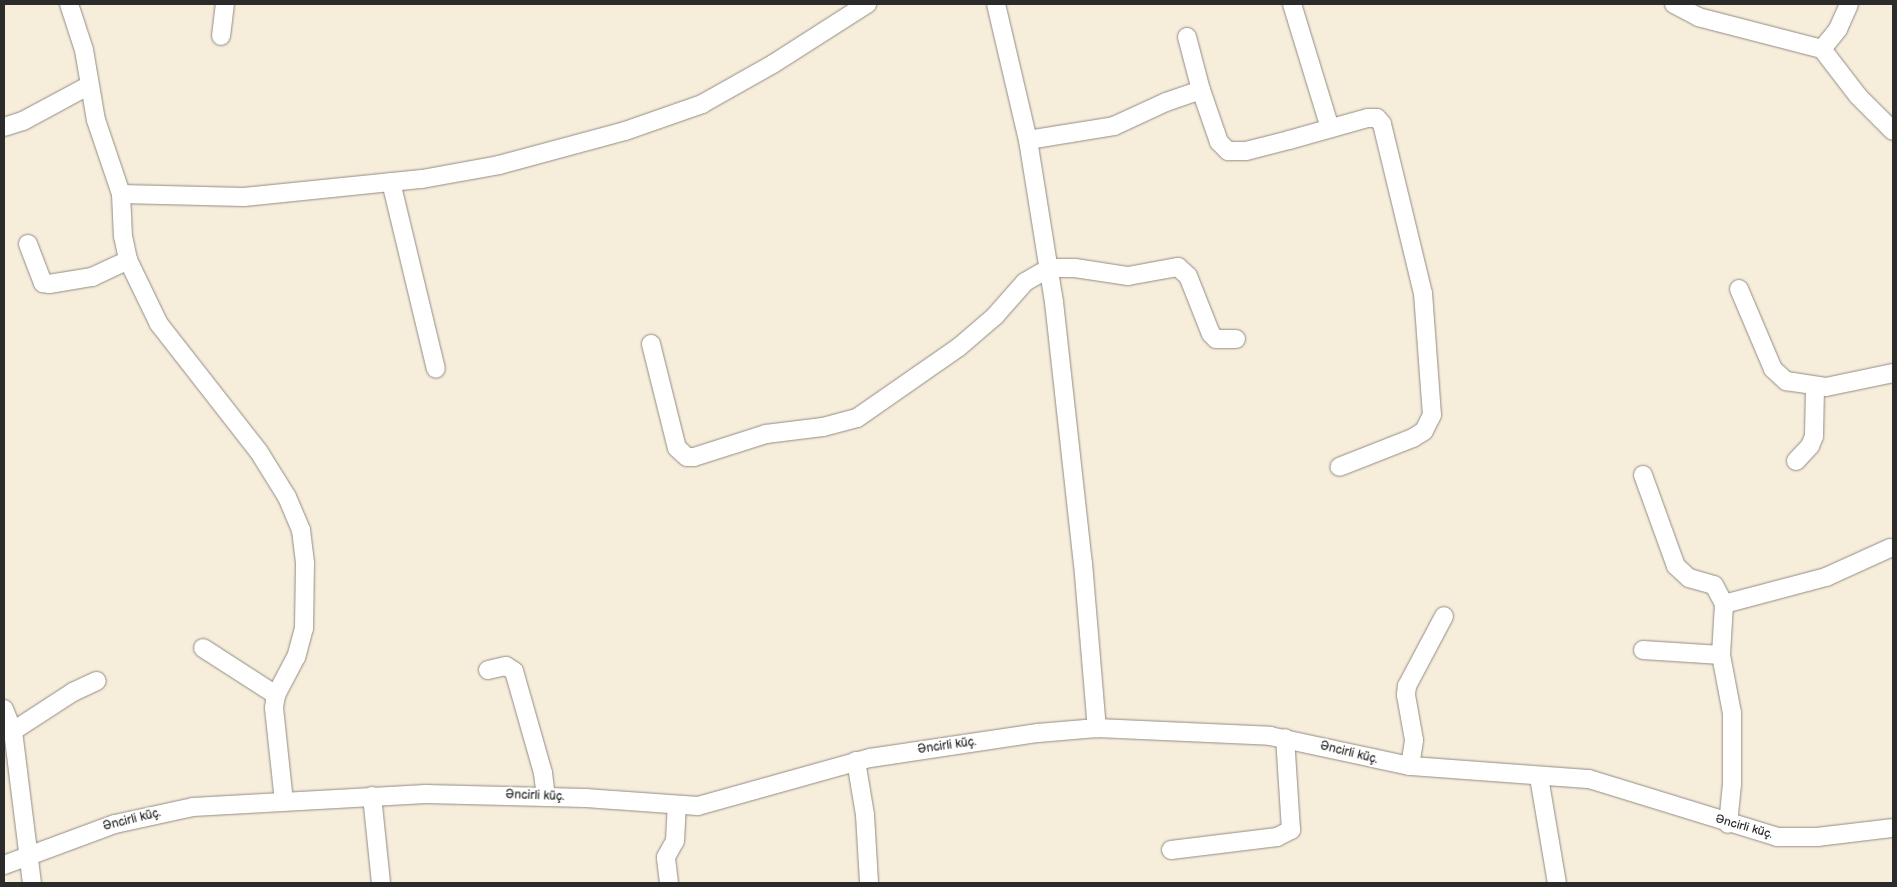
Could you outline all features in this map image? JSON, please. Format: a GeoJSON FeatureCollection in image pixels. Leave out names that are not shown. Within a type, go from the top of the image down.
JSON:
{"type":"FeatureCollection","features":[{"type":"Feature","properties":{"kind":"street"},"geometry":{"type":"LineString","coordinates":[[69,4],[84,50],[88,86],[121,194],[122,236],[128,260],[159,324],[259,452],[297,519],[305,564],[304,628],[296,657],[276,695],[274,708],[284,801]]}},
{"type":"Feature","properties":{"kind":"street"},"geometry":{"type":"LineString","coordinates":[[221,36],[224,4]]}},
{"type":"Feature","properties":{"kind":"street"},"geometry":{"type":"LineString","coordinates":[[121,194],[244,197],[391,182],[499,165],[666,118],[726,92],[867,4]]}},
{"type":"Feature","properties":{"kind":"street"},"geometry":{"type":"LineString","coordinates":[[996,4],[1028,140],[1049,268],[1081,544],[1097,728]]}},
{"type":"Feature","properties":{"kind":"street"},"geometry":{"type":"LineString","coordinates":[[1292,4],[1330,128]]}},
{"type":"Feature","properties":{"kind":"street"},"geometry":{"type":"LineString","coordinates":[[1674,4],[1698,17],[1822,49],[1858,96],[1893,131]]}},
{"type":"Feature","properties":{"kind":"street"},"geometry":{"type":"LineString","coordinates":[[1822,49],[1838,29],[1849,4]]}},
{"type":"Feature","properties":{"kind":"street"},"geometry":{"type":"LineString","coordinates":[[1187,37],[1200,90],[1219,142],[1228,151],[1246,151],[1368,118],[1377,118],[1382,124],[1423,292],[1432,415],[1424,432],[1339,467]]}},
{"type":"Feature","properties":{"kind":"street"},"geometry":{"type":"LineString","coordinates":[[4,128],[23,121],[69,94],[88,86]]}},
{"type":"Feature","properties":{"kind":"street"},"geometry":{"type":"LineString","coordinates":[[1028,140],[1114,126],[1166,102],[1200,90]]}},
{"type":"Feature","properties":{"kind":"street"},"geometry":{"type":"LineString","coordinates":[[391,182],[436,369]]}},
{"type":"Feature","properties":{"kind":"street"},"geometry":{"type":"LineString","coordinates":[[28,244],[42,283],[49,284],[92,277],[128,260]]}},
{"type":"Feature","properties":{"kind":"street"},"geometry":{"type":"LineString","coordinates":[[651,344],[678,448],[687,456],[694,457],[766,434],[823,427],[857,418],[959,348],[995,316],[1025,282],[1049,268],[1075,268],[1128,276],[1178,267],[1188,276],[1211,334],[1216,339],[1236,339]]}},
{"type":"Feature","properties":{"kind":"street"},"geometry":{"type":"LineString","coordinates":[[1739,289],[1778,377],[1815,388],[1893,373]]}},
{"type":"Feature","properties":{"kind":"street"},"geometry":{"type":"LineString","coordinates":[[1796,461],[1810,446],[1814,436],[1815,388]]}},
{"type":"Feature","properties":{"kind":"street"},"geometry":{"type":"LineString","coordinates":[[1643,476],[1676,566],[1689,578],[1714,585],[1724,604],[1721,655],[1732,713],[1732,784],[1728,824]]}},
{"type":"Feature","properties":{"kind":"street"},"geometry":{"type":"LineString","coordinates":[[1724,604],[1826,577],[1890,548]]}},
{"type":"Feature","properties":{"kind":"street"},"geometry":{"type":"LineString","coordinates":[[1410,766],[1414,740],[1406,695],[1407,686],[1444,616]]}},
{"type":"Feature","properties":{"kind":"street"},"geometry":{"type":"LineString","coordinates":[[203,648],[276,695]]}},
{"type":"Feature","properties":{"kind":"street"},"geometry":{"type":"LineString","coordinates":[[1643,650],[1721,655]]}},
{"type":"Feature","properties":{"kind":"street"},"geometry":{"type":"LineString","coordinates":[[488,670],[506,666],[514,671],[543,773],[546,797]]}},
{"type":"Feature","properties":{"kind":"street"},"geometry":{"type":"LineString","coordinates":[[13,731],[74,692],[97,681]]}},
{"type":"Feature","properties":{"kind":"street"},"geometry":{"type":"LineString","coordinates":[[4,709],[13,731],[11,775],[32,883]]}},
{"type":"Feature","properties":{"kind":"street","name":"Əncirli küç."},"geometry":{"type":"LineString","coordinates":[[4,864],[98,829],[168,811],[372,796],[546,797],[678,808],[714,803],[856,761],[1038,733],[1097,728],[1285,738],[1410,766],[1599,781],[1763,834],[1790,837],[1893,828]]}},
{"type":"Feature","properties":{"kind":"street"},"geometry":{"type":"LineString","coordinates":[[1171,850],[1277,837],[1291,830],[1285,738]]}},
{"type":"Feature","properties":{"kind":"street"},"geometry":{"type":"LineString","coordinates":[[856,761],[865,815],[868,883]]}},
{"type":"Feature","properties":{"kind":"street"},"geometry":{"type":"LineString","coordinates":[[1539,777],[1557,883]]}},
{"type":"Feature","properties":{"kind":"street"},"geometry":{"type":"LineString","coordinates":[[372,796],[380,883]]}},
{"type":"Feature","properties":{"kind":"street"},"geometry":{"type":"LineString","coordinates":[[669,883],[666,857],[675,841],[678,808]]}}]}
